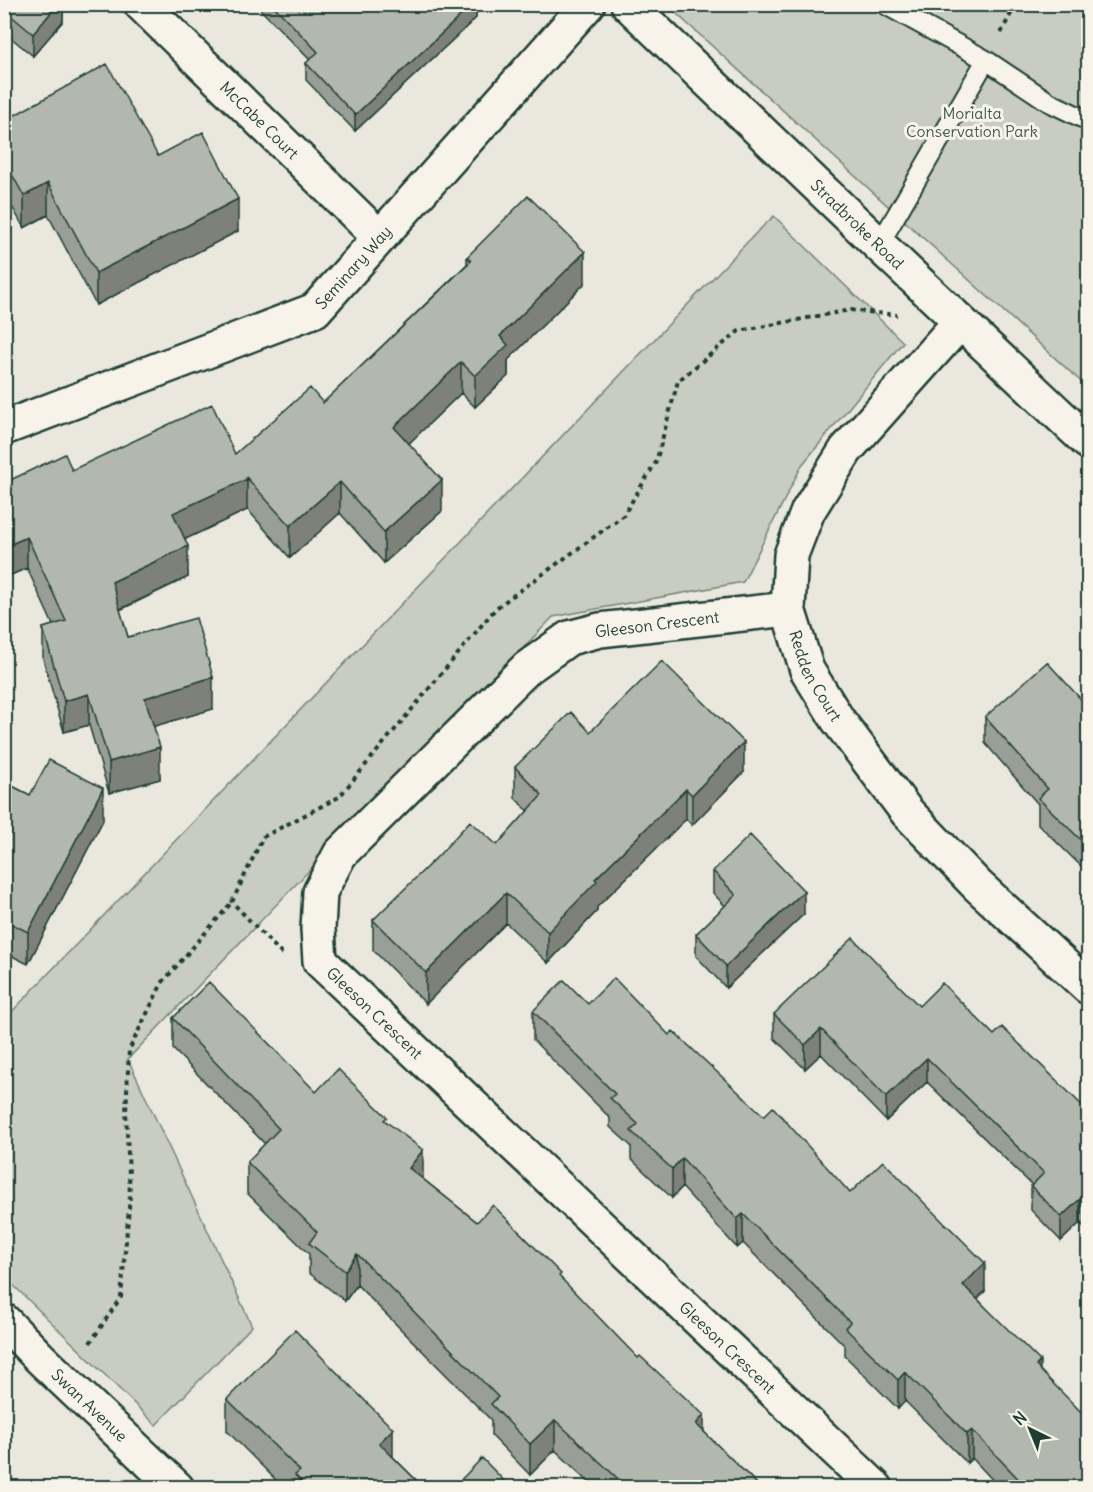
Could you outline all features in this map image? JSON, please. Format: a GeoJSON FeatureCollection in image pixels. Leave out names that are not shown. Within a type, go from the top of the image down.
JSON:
{"type":"FeatureCollection","features":[{"type":"Feature","properties":{"kind":"street","name":"McCabe Court"},"geometry":{"type":"LineString","coordinates":[[141,4],[379,237]]}},
{"type":"Feature","properties":{"kind":"street","name":"Seminary Way"},"geometry":{"type":"LineString","coordinates":[[4,428],[315,310],[588,4]]}},
{"type":"Feature","properties":{"kind":"street","name":"Stradbroke Road"},"geometry":{"type":"LineString","coordinates":[[628,4],[960,322],[1089,441]]}},
{"type":"Feature","properties":{"kind":"street","name":"Redden Court"},"geometry":{"type":"LineString","coordinates":[[960,322],[846,450],[808,511],[791,555],[788,609],[807,670],[838,720],[907,813],[977,885],[1089,987]]}},
{"type":"Feature","properties":{"kind":"street","name":"Gleeson Crescent"},"geometry":{"type":"LineString","coordinates":[[788,609],[600,630],[569,638],[527,668],[340,854],[320,892],[318,929],[320,961],[876,1488]]}},
{"type":"Feature","properties":{"kind":"street","name":"Swan Avenue"},"geometry":{"type":"LineString","coordinates":[[4,1321],[177,1488]]}},
{"type":"Feature","properties":{"kind":"lane"},"geometry":{"type":"LineString","coordinates":[[884,4],[986,60],[1049,102],[1082,118],[1089,118]]}},
{"type":"Feature","properties":{"kind":"lane"},"geometry":{"type":"LineString","coordinates":[[879,245],[986,60]]}},
{"type":"Feature","properties":{"kind":"path"},"geometry":{"type":"LineString","coordinates":[[90,1343],[121,1297],[130,1196],[126,1112],[129,1050],[162,983],[232,902],[263,837],[339,797],[496,608],[623,516],[656,462],[678,381],[739,331],[850,310],[960,322]]}},
{"type":"Feature","properties":{"kind":"path"},"geometry":{"type":"LineString","coordinates":[[232,902],[288,960]]}},
{"type":"Feature","properties":{"kind":"green space","name":"Morialta Conservation Park"},"geometry":{"type":"Polygon","coordinates":[[[667,5],[1088,5],[1088,388],[667,5]]]}},
{"type":"Feature","properties":{"kind":"green space"},"geometry":{"type":"Polygon","coordinates":[[[774,216],[903,342],[802,465],[743,582],[553,617],[128,1059],[252,1326],[156,1425],[5,1277],[4,1020],[774,216]]]}},
{"type":"Feature","properties":{"kind":"building"},"geometry":{"type":"Polygon","coordinates":[[[4,4],[58,4],[33,34],[4,10],[4,4]]]}},
{"type":"Feature","properties":{"kind":"building"},"geometry":{"type":"Polygon","coordinates":[[[272,4],[473,4],[355,115],[306,63],[318,52],[272,4]]]}},
{"type":"Feature","properties":{"kind":"building"},"geometry":{"type":"Polygon","coordinates":[[[107,64],[158,156],[203,132],[238,199],[96,273],[48,183],[24,196],[4,160],[4,121],[107,64]]]}},
{"type":"Feature","properties":{"kind":"building"},"geometry":{"type":"Polygon","coordinates":[[[528,196],[585,252],[500,336],[508,345],[475,376],[461,362],[394,427],[442,480],[384,532],[340,482],[290,526],[246,477],[247,479],[173,513],[188,546],[112,582],[128,637],[196,618],[213,677],[145,698],[160,747],[109,762],[89,694],[64,701],[43,628],[66,621],[27,537],[4,547],[4,483],[65,454],[72,470],[212,404],[235,454],[310,388],[323,403],[471,261],[467,257],[528,196]]]}},
{"type":"Feature","properties":{"kind":"building"},"geometry":{"type":"Polygon","coordinates":[[[662,661],[744,742],[692,795],[686,789],[595,879],[597,881],[548,932],[506,893],[426,973],[373,920],[470,821],[497,845],[542,795],[515,767],[571,712],[590,732],[662,661]]]}},
{"type":"Feature","properties":{"kind":"building"},"geometry":{"type":"Polygon","coordinates":[[[1047,662],[1089,708],[1089,834],[1082,841],[1038,798],[1048,789],[985,717],[1047,662]]]}},
{"type":"Feature","properties":{"kind":"building"},"geometry":{"type":"Polygon","coordinates":[[[49,760],[103,788],[28,932],[4,920],[4,782],[30,795],[49,760]]]}},
{"type":"Feature","properties":{"kind":"building"},"geometry":{"type":"Polygon","coordinates":[[[750,835],[804,891],[726,966],[696,934],[736,895],[713,871],[750,835]]]}},
{"type":"Feature","properties":{"kind":"building"},"geometry":{"type":"Polygon","coordinates":[[[853,938],[919,1006],[942,983],[994,1035],[1002,1027],[1089,1112],[1089,1208],[1080,1199],[1061,1217],[1031,1186],[1044,1173],[927,1058],[886,1097],[821,1029],[805,1045],[774,1014],[853,938]]]}},
{"type":"Feature","properties":{"kind":"building"},"geometry":{"type":"Polygon","coordinates":[[[614,978],[669,1035],[673,1031],[764,1116],[773,1107],[850,1193],[883,1161],[985,1263],[963,1285],[1040,1361],[1036,1366],[1089,1420],[1089,1488],[1027,1488],[972,1430],[967,1434],[905,1372],[898,1380],[845,1328],[850,1322],[743,1214],[737,1219],[682,1158],[672,1169],[631,1131],[638,1124],[610,1098],[615,1094],[533,1011],[564,980],[588,1004],[614,978]]]}},
{"type":"Feature","properties":{"kind":"building"},"geometry":{"type":"Polygon","coordinates":[[[209,982],[316,1092],[338,1069],[387,1117],[384,1120],[423,1150],[409,1168],[477,1222],[493,1205],[561,1274],[559,1276],[638,1358],[640,1356],[704,1415],[696,1424],[761,1488],[628,1488],[555,1420],[530,1444],[491,1404],[498,1397],[357,1254],[345,1271],[309,1243],[317,1232],[247,1162],[279,1129],[173,1018],[209,982]]]}},
{"type":"Feature","properties":{"kind":"building"},"geometry":{"type":"Polygon","coordinates":[[[295,1330],[393,1429],[379,1443],[424,1488],[307,1488],[295,1475],[300,1471],[227,1399],[295,1330]]]}},
{"type":"Feature","properties":{"kind":"building"},"geometry":{"type":"Polygon","coordinates":[[[482,1458],[511,1488],[453,1488],[482,1458]]]}}]}
